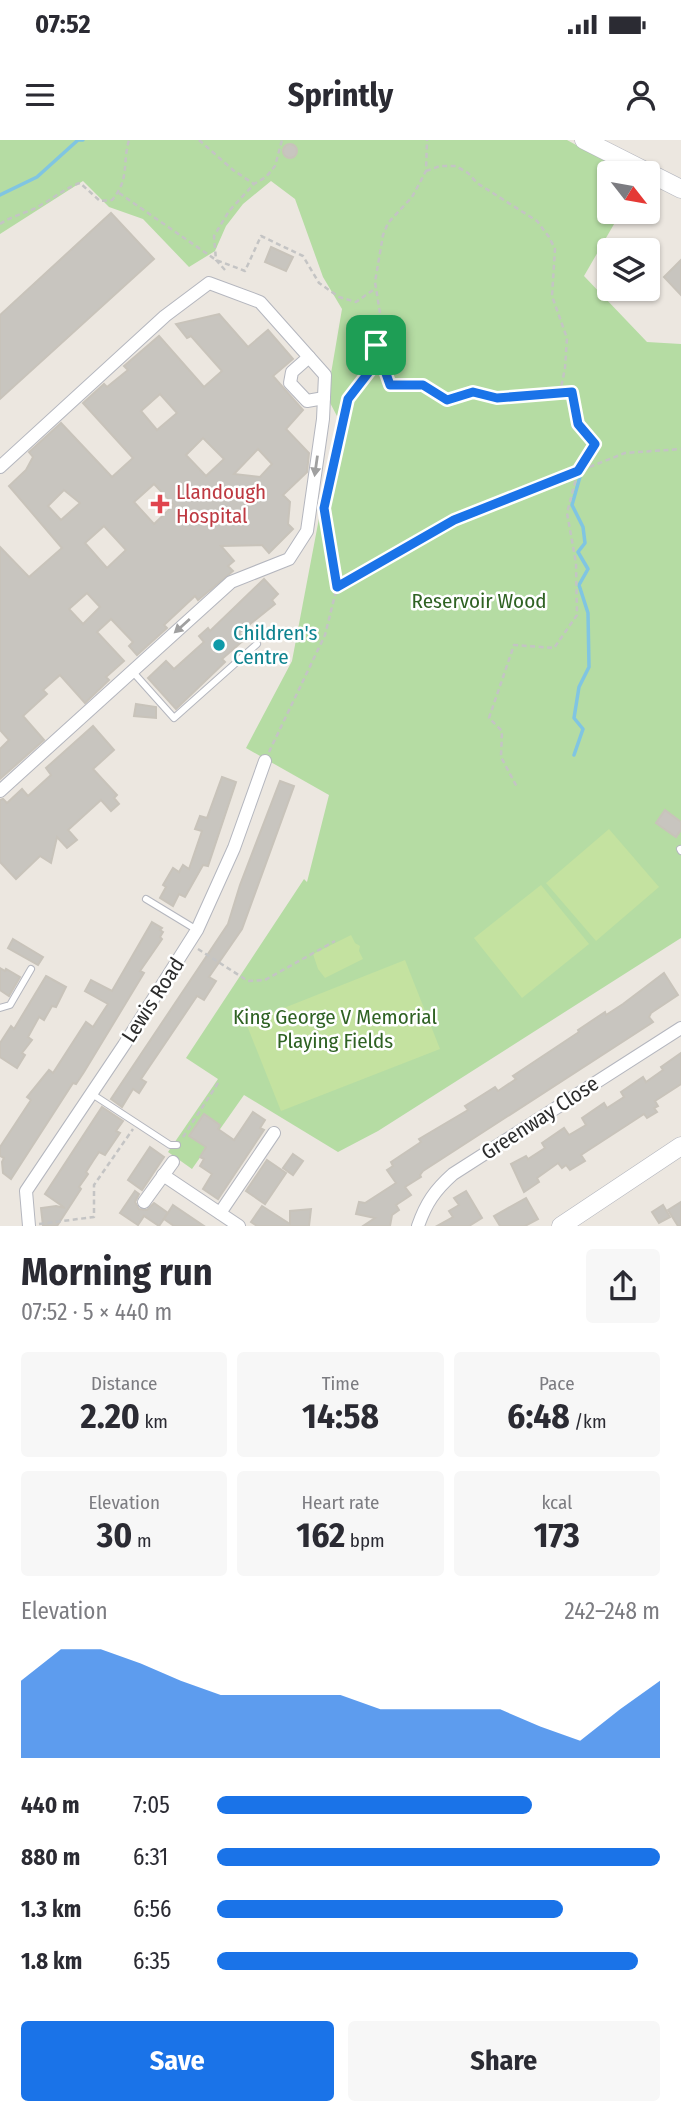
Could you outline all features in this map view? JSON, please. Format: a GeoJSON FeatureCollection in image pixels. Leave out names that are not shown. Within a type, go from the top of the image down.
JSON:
{"type":"FeatureCollection","features":[{"type":"Feature","properties":{"kind":"main road"},"geometry":{"type":"LineString","coordinates":[[584,140],[681,189]]}},
{"type":"Feature","properties":{"kind":"main road"},"geometry":{"type":"LineString","coordinates":[[561,1226],[681,1146]]}},
{"type":"Feature","properties":{"kind":"street"},"geometry":{"type":"LineString","coordinates":[[0,467],[165,316],[209,283],[260,302],[325,375],[323,419],[307,531],[289,559],[231,582],[0,791]]}},
{"type":"Feature","properties":{"kind":"street"},"geometry":{"type":"LineString","coordinates":[[309,357],[292,372],[290,383],[307,401],[324,398]]}},
{"type":"Feature","properties":{"kind":"street","name":"Lewis Road"},"geometry":{"type":"LineString","coordinates":[[29,1226],[26,1191],[197,930],[234,848],[265,761]]}},
{"type":"Feature","properties":{"kind":"street","name":"Greenway Close"},"geometry":{"type":"LineString","coordinates":[[418,1226],[434,1191],[453,1174],[681,1028]]}},
{"type":"Feature","properties":{"kind":"street"},"geometry":{"type":"LineString","coordinates":[[220,1213],[274,1133]]}},
{"type":"Feature","properties":{"kind":"street"},"geometry":{"type":"LineString","coordinates":[[144,1202],[173,1162]]}},
{"type":"Feature","properties":{"kind":"street"},"geometry":{"type":"LineString","coordinates":[[163,1175],[239,1226]]}},
{"type":"Feature","properties":{"kind":"lane"},"geometry":{"type":"LineString","coordinates":[[132,671],[174,718],[257,645]]}},
{"type":"Feature","properties":{"kind":"lane"},"geometry":{"type":"LineString","coordinates":[[146,899],[197,930]]}},
{"type":"Feature","properties":{"kind":"lane"},"geometry":{"type":"LineString","coordinates":[[0,1008],[10,1005],[32,968]]}},
{"type":"Feature","properties":{"kind":"lane"},"geometry":{"type":"LineString","coordinates":[[92,1094],[170,1145],[177,1145]]}},
{"type":"Feature","properties":{"kind":"path"},"geometry":{"type":"LineString","coordinates":[[0,224],[38,207],[68,187],[80,183],[100,201],[112,201],[122,189],[129,140]]}},
{"type":"Feature","properties":{"kind":"path"},"geometry":{"type":"LineString","coordinates":[[199,140],[233,170],[254,184]]}},
{"type":"Feature","properties":{"kind":"path"},"geometry":{"type":"LineString","coordinates":[[225,270],[216,260],[214,236],[229,211],[275,166],[282,140]]}},
{"type":"Feature","properties":{"kind":"path"},"geometry":{"type":"LineString","coordinates":[[265,761],[325,635],[337,587],[324,508],[348,399],[372,368],[376,345],[383,332],[376,288],[381,246],[388,223],[412,197],[426,171],[426,140]]}},
{"type":"Feature","properties":{"kind":"path"},"geometry":{"type":"LineString","coordinates":[[426,171],[440,166],[456,166],[468,173],[477,183],[537,221],[549,237],[555,248],[552,296],[567,338],[560,393]]}},
{"type":"Feature","properties":{"kind":"path"},"geometry":{"type":"LineString","coordinates":[[118,193],[216,260],[245,271],[261,236],[303,256],[319,283],[339,297],[356,302],[376,288]]}},
{"type":"Feature","properties":{"kind":"path"},"geometry":{"type":"LineString","coordinates":[[376,345],[390,385],[423,385],[447,400],[473,392],[497,398],[572,392],[578,424],[595,444],[578,471],[567,513],[576,563],[577,615],[554,648],[514,646],[489,718],[502,731],[501,757],[517,787]]}},
{"type":"Feature","properties":{"kind":"path"},"geometry":{"type":"LineString","coordinates":[[337,587],[454,520],[625,453],[681,449]]}},
{"type":"Feature","properties":{"kind":"path"},"geometry":{"type":"LineString","coordinates":[[189,944],[248,981],[265,980],[335,941]]}},
{"type":"Feature","properties":{"kind":"path"},"geometry":{"type":"LineString","coordinates":[[177,1145],[220,1080]]}},
{"type":"Feature","properties":{"kind":"path"},"geometry":{"type":"LineString","coordinates":[[29,1226],[94,1217],[94,1185],[137,1123]]}},
{"type":"Feature","properties":{"kind":"green space"},"geometry":{"type":"Polygon","coordinates":[[[0,140],[567,140],[605,161],[597,161],[597,224],[614,224],[606,238],[597,238],[597,254],[584,276],[597,290],[597,301],[608,301],[647,342],[681,344],[681,938],[378,1131],[338,1152],[244,1095],[192,1169],[168,1152],[218,1079],[186,1058],[304,879],[307,882],[329,795],[246,748],[292,661],[338,418],[327,397],[342,309],[323,277],[295,199],[271,181],[243,204],[226,226],[215,251],[189,267],[143,219],[109,207],[83,181],[0,234],[0,140]]]}},
{"type":"Feature","properties":{"kind":"green space"},"geometry":{"type":"Polygon","coordinates":[[[609,829],[659,887],[596,941],[546,883],[609,829]]]}},
{"type":"Feature","properties":{"kind":"green space"},"geometry":{"type":"Polygon","coordinates":[[[541,885],[589,944],[522,998],[474,938],[541,885]]]}},
{"type":"Feature","properties":{"kind":"green space"},"geometry":{"type":"Polygon","coordinates":[[[351,935],[360,946],[363,959],[325,978],[318,969],[313,954],[351,935]]]}},
{"type":"Feature","properties":{"kind":"green space","name":"King George V Memorial Playing Fields"},"geometry":{"type":"Polygon","coordinates":[[[405,960],[440,1049],[281,1111],[246,1023],[405,960]]]}},
{"type":"Feature","properties":{"kind":"building"},"geometry":{"type":"Polygon","coordinates":[[[290,144],[295,146],[295,156],[290,158],[285,156],[283,151],[285,146],[290,144]]]}},
{"type":"Feature","properties":{"kind":"building"},"geometry":{"type":"Polygon","coordinates":[[[111,213],[154,259],[0,399],[0,315],[111,213]]]}},
{"type":"Feature","properties":{"kind":"building"},"geometry":{"type":"Polygon","coordinates":[[[271,247],[293,257],[286,271],[265,262],[271,247]]]}},
{"type":"Feature","properties":{"kind":"building"},"geometry":{"type":"Polygon","coordinates":[[[681,260],[681,295],[664,277],[681,260]]]}},
{"type":"Feature","properties":{"kind":"building"},"geometry":{"type":"Polygon","coordinates":[[[219,314],[248,347],[268,330],[293,359],[273,376],[303,410],[286,429],[309,453],[307,472],[283,495],[290,502],[288,524],[293,529],[269,553],[262,545],[221,546],[234,561],[228,566],[233,571],[198,600],[195,596],[164,625],[167,628],[137,655],[129,646],[133,642],[111,619],[97,632],[124,661],[106,677],[109,680],[85,703],[60,675],[43,690],[47,694],[23,716],[44,740],[0,779],[0,749],[9,740],[0,730],[0,547],[29,577],[62,548],[9,486],[26,470],[33,457],[29,452],[61,423],[112,477],[133,458],[83,403],[104,384],[107,387],[128,370],[124,366],[159,336],[204,387],[222,371],[191,336],[187,338],[176,324],[219,314]],[[160,394],[141,411],[157,430],[177,413],[160,394]],[[203,438],[186,455],[206,476],[224,459],[203,438]],[[258,449],[234,474],[260,477],[272,464],[258,449]],[[154,484],[134,502],[154,524],[174,505],[154,484]],[[64,490],[48,506],[61,520],[80,503],[64,490]],[[104,526],[85,543],[107,568],[126,550],[104,526]],[[87,593],[69,609],[83,624],[100,607],[87,593]]]}},
{"type":"Feature","properties":{"kind":"building","name":"Children's Centre"},"geometry":{"type":"Polygon","coordinates":[[[264,579],[278,594],[272,600],[275,604],[239,633],[245,639],[222,659],[225,662],[176,709],[148,678],[166,661],[174,669],[204,642],[199,636],[208,628],[210,631],[264,579]]]}},
{"type":"Feature","properties":{"kind":"building"},"geometry":{"type":"Polygon","coordinates":[[[136,704],[156,707],[156,718],[134,716],[136,704]]]}},
{"type":"Feature","properties":{"kind":"building"},"geometry":{"type":"Polygon","coordinates":[[[93,726],[114,750],[93,769],[117,795],[114,798],[119,804],[111,811],[101,800],[68,830],[77,840],[67,848],[57,837],[51,863],[40,856],[16,879],[0,862],[0,800],[3,799],[7,803],[22,789],[28,796],[51,775],[46,768],[93,726]]]}},
{"type":"Feature","properties":{"kind":"building"},"geometry":{"type":"Polygon","coordinates":[[[222,777],[236,782],[208,866],[203,865],[185,897],[179,894],[173,906],[160,898],[166,887],[163,885],[173,868],[179,872],[183,865],[189,869],[202,831],[195,829],[200,816],[207,818],[222,777]]]}},
{"type":"Feature","properties":{"kind":"building"},"geometry":{"type":"Polygon","coordinates":[[[280,781],[294,786],[242,929],[209,977],[216,981],[204,1000],[197,996],[141,1079],[146,1082],[139,1093],[133,1089],[122,1107],[111,1099],[228,924],[280,781]]]}},
{"type":"Feature","properties":{"kind":"building"},"geometry":{"type":"Polygon","coordinates":[[[665,810],[681,822],[681,830],[676,837],[656,823],[665,810]]]}},
{"type":"Feature","properties":{"kind":"building"},"geometry":{"type":"Polygon","coordinates":[[[152,922],[162,928],[162,939],[140,971],[144,973],[84,1072],[76,1084],[73,1083],[11,1179],[3,1173],[4,1158],[0,1156],[0,1147],[31,1100],[27,1097],[49,1070],[53,1073],[86,1022],[93,1027],[108,1004],[85,991],[91,980],[112,991],[152,922]]]}},
{"type":"Feature","properties":{"kind":"building"},"geometry":{"type":"Polygon","coordinates":[[[13,939],[43,957],[38,965],[8,948],[13,939]]]}},
{"type":"Feature","properties":{"kind":"building"},"geometry":{"type":"Polygon","coordinates":[[[0,968],[20,977],[9,996],[0,990],[0,968]]]}},
{"type":"Feature","properties":{"kind":"building"},"geometry":{"type":"Polygon","coordinates":[[[664,973],[678,995],[651,1013],[649,1017],[653,1022],[423,1171],[421,1177],[405,1187],[411,1195],[396,1205],[399,1210],[392,1215],[390,1226],[363,1226],[375,1218],[356,1214],[359,1202],[365,1203],[396,1183],[387,1170],[393,1166],[391,1162],[421,1142],[419,1139],[468,1110],[465,1106],[495,1087],[498,1091],[516,1079],[513,1076],[605,1012],[606,1015],[623,1004],[664,973]]]}},
{"type":"Feature","properties":{"kind":"building"},"geometry":{"type":"Polygon","coordinates":[[[46,976],[66,987],[56,1007],[52,1006],[44,1020],[39,1017],[28,1037],[32,1040],[22,1053],[25,1055],[17,1068],[0,1057],[0,1043],[11,1026],[14,1029],[46,976]]]}},
{"type":"Feature","properties":{"kind":"building"},"geometry":{"type":"Polygon","coordinates":[[[681,1053],[681,1084],[655,1101],[658,1106],[654,1108],[657,1112],[647,1118],[644,1114],[581,1155],[585,1161],[570,1170],[566,1165],[562,1168],[558,1163],[537,1178],[539,1182],[524,1192],[511,1164],[526,1156],[528,1159],[545,1148],[542,1143],[564,1128],[569,1135],[586,1125],[582,1118],[604,1103],[607,1108],[624,1097],[621,1092],[643,1077],[646,1082],[681,1053]]]}},
{"type":"Feature","properties":{"kind":"building"},"geometry":{"type":"Polygon","coordinates":[[[102,1107],[123,1121],[116,1131],[120,1133],[105,1155],[99,1152],[86,1172],[88,1174],[79,1187],[81,1189],[57,1226],[43,1226],[41,1208],[65,1208],[45,1194],[102,1107]]]}},
{"type":"Feature","properties":{"kind":"building"},"geometry":{"type":"Polygon","coordinates":[[[253,1112],[265,1120],[260,1128],[264,1130],[218,1199],[203,1189],[212,1174],[200,1166],[204,1159],[200,1157],[206,1147],[189,1136],[204,1114],[220,1125],[218,1129],[234,1140],[253,1112]]]}},
{"type":"Feature","properties":{"kind":"building"},"geometry":{"type":"Polygon","coordinates":[[[150,1147],[164,1157],[142,1190],[128,1180],[150,1147]]]}},
{"type":"Feature","properties":{"kind":"building"},"geometry":{"type":"Polygon","coordinates":[[[293,1154],[303,1161],[293,1175],[283,1168],[293,1154]]]}},
{"type":"Feature","properties":{"kind":"building"},"geometry":{"type":"Polygon","coordinates":[[[267,1160],[286,1173],[265,1204],[246,1191],[267,1160]]]}},
{"type":"Feature","properties":{"kind":"building"},"geometry":{"type":"Polygon","coordinates":[[[135,1191],[139,1194],[135,1202],[139,1209],[147,1210],[154,1203],[168,1213],[159,1226],[144,1216],[138,1225],[120,1213],[135,1191]]]}},
{"type":"Feature","properties":{"kind":"building"},"geometry":{"type":"Polygon","coordinates":[[[466,1191],[482,1218],[469,1226],[437,1226],[453,1217],[449,1211],[459,1205],[454,1198],[466,1191]]]}},
{"type":"Feature","properties":{"kind":"building"},"geometry":{"type":"Polygon","coordinates":[[[526,1198],[538,1219],[525,1226],[500,1226],[494,1216],[526,1198]]]}},
{"type":"Feature","properties":{"kind":"building"},"geometry":{"type":"Polygon","coordinates":[[[681,1202],[681,1226],[678,1226],[668,1210],[681,1202]]]}},
{"type":"Feature","properties":{"kind":"building"},"geometry":{"type":"Polygon","coordinates":[[[173,1205],[204,1226],[174,1226],[164,1219],[173,1205]]]}},
{"type":"Feature","properties":{"kind":"building"},"geometry":{"type":"Polygon","coordinates":[[[663,1205],[670,1217],[659,1223],[652,1212],[663,1205]]]}},
{"type":"Feature","properties":{"kind":"building"},"geometry":{"type":"Polygon","coordinates":[[[262,1206],[290,1224],[290,1211],[311,1209],[309,1226],[257,1226],[251,1222],[262,1206]]]}},
{"type":"Feature","properties":{"kind":"waterway"},"geometry":{"type":"LineString","coordinates":[[0,195],[37,177],[78,140],[83,140]]}},
{"type":"Feature","properties":{"kind":"waterway"},"geometry":{"type":"LineString","coordinates":[[574,755],[583,729],[574,718],[579,687],[589,667],[588,613],[579,585],[588,569],[578,552],[585,543],[583,527],[572,505],[581,473]]}},
{"type":"Feature","properties":{"kind":"place","name":"Llandough Hospital"},"geometry":{"type":"Point","coordinates":[160,504]}},
{"type":"Feature","properties":{"kind":"place","name":"Children's Centre"},"geometry":{"type":"Point","coordinates":[219,645]}},
{"type":"Feature","properties":{"kind":"route"},"geometry":{"type":"LineString","coordinates":[[376,345],[390,385],[423,385],[447,400],[473,392],[497,398],[572,392],[578,424],[595,444],[578,471],[454,520],[337,587],[324,508],[348,399],[372,368],[376,345]]}},
{"type":"Feature","properties":{"kind":"park label","name":"Reservoir Wood"},"geometry":{"type":"Point","coordinates":[479,601]}}]}
